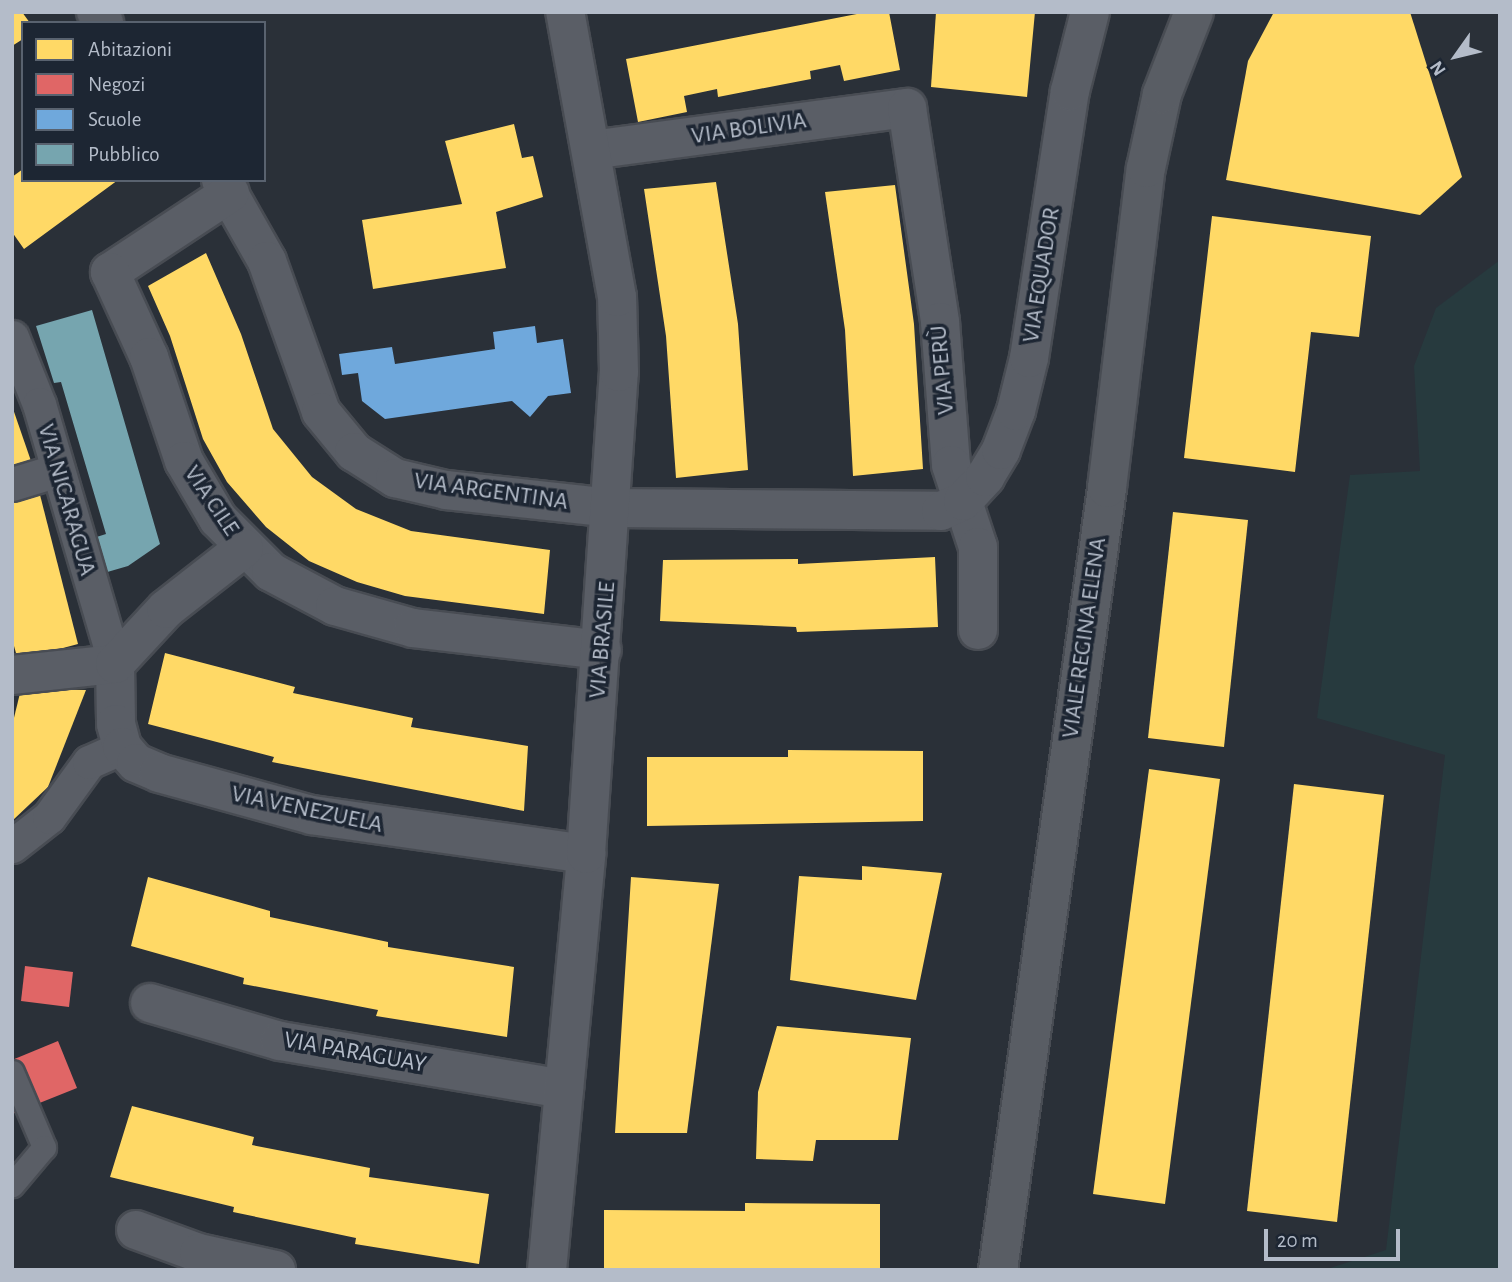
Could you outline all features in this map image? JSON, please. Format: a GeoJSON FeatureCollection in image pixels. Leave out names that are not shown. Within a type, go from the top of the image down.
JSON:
{"type":"FeatureCollection","features":[{"type":"Feature","properties":{"kind":"main road","name":"VIALE REGINA ELENA"},"geometry":{"type":"LineString","coordinates":[[998,1270],[1146,168],[1162,94],[1194,12]]}},
{"type":"Feature","properties":{"kind":"street","name":"VIA BRASILE"},"geometry":{"type":"LineString","coordinates":[[547,1270],[586,854],[613,508],[619,372],[617,297],[565,12]]}},
{"type":"Feature","properties":{"kind":"street","name":"VIA EQUADOR"},"geometry":{"type":"LineString","coordinates":[[952,506],[1001,450],[1016,411],[1029,358],[1073,80],[1090,12]]}},
{"type":"Feature","properties":{"kind":"street","name":"VIA BOLIVIA"},"geometry":{"type":"LineString","coordinates":[[591,150],[907,108]]}},
{"type":"Feature","properties":{"kind":"street","name":"VIA PERÙ"},"geometry":{"type":"LineString","coordinates":[[907,108],[940,322],[952,506],[978,547],[978,630]]}},
{"type":"Feature","properties":{"kind":"street","name":"VIA ARGENTINA"},"geometry":{"type":"LineString","coordinates":[[225,186],[267,261],[321,412],[354,452],[395,478],[420,485],[613,508],[952,506]]}},
{"type":"Feature","properties":{"kind":"street","name":"VIA CILE"},"geometry":{"type":"LineString","coordinates":[[225,186],[110,272],[140,335],[198,491],[244,548],[271,572],[303,591],[375,618],[413,628],[602,650]]}},
{"type":"Feature","properties":{"kind":"street","name":"VIA NICARAGUA"},"geometry":{"type":"LineString","coordinates":[[12,337],[39,404],[115,664]]}},
{"type":"Feature","properties":{"kind":"street"},"geometry":{"type":"LineString","coordinates":[[12,484],[58,470]]}},
{"type":"Feature","properties":{"kind":"street"},"geometry":{"type":"LineString","coordinates":[[12,675],[115,664],[166,609],[244,548]]}},
{"type":"Feature","properties":{"kind":"street"},"geometry":{"type":"LineString","coordinates":[[12,846],[49,817],[89,762],[122,747],[116,724],[115,664]]}},
{"type":"Feature","properties":{"kind":"street","name":"VIA VENEZUELA"},"geometry":{"type":"LineString","coordinates":[[122,747],[136,763],[251,802],[370,825],[586,854]]}},
{"type":"Feature","properties":{"kind":"street","name":"VIA PARAGUAY"},"geometry":{"type":"LineString","coordinates":[[150,1003],[280,1041],[564,1088]]}},
{"type":"Feature","properties":{"kind":"street"},"geometry":{"type":"LineString","coordinates":[[159,1246],[276,1270]]}},
{"type":"Feature","properties":{"kind":"lane"},"geometry":{"type":"LineString","coordinates":[[12,1072],[44,1147],[12,1185]]}},
{"type":"Feature","properties":{"kind":"green space"},"geometry":{"type":"Polygon","coordinates":[[[1500,260],[1500,1270],[1324,1270],[1386,1250],[1445,755],[1317,718],[1350,475],[1420,471],[1414,366],[1436,308],[1500,260]]]}},
{"type":"Feature","properties":{"kind":"building: Abitazioni"},"geometry":{"type":"Polygon","coordinates":[[[12,12],[22,12],[29,21],[21,21],[21,40],[12,46],[12,12]]]}},
{"type":"Feature","properties":{"kind":"building: Abitazioni"},"geometry":{"type":"Polygon","coordinates":[[[867,12],[889,12],[900,70],[844,81],[840,65],[810,71],[811,79],[718,97],[717,89],[684,96],[687,112],[638,122],[626,59],[867,12]]]}},
{"type":"Feature","properties":{"kind":"building: Abitazioni"},"geometry":{"type":"Polygon","coordinates":[[[936,12],[1035,12],[1027,97],[931,87],[936,12]]]}},
{"type":"Feature","properties":{"kind":"building: Abitazioni"},"geometry":{"type":"Polygon","coordinates":[[[1274,12],[1410,12],[1462,177],[1420,215],[1226,180],[1248,61],[1274,12]]]}},
{"type":"Feature","properties":{"kind":"building: Abitazioni"},"geometry":{"type":"Polygon","coordinates":[[[514,124],[522,158],[533,156],[543,197],[496,212],[506,268],[373,289],[362,220],[462,204],[445,141],[514,124]]]}},
{"type":"Feature","properties":{"kind":"building: Abitazioni"},"geometry":{"type":"Polygon","coordinates":[[[21,170],[21,182],[115,182],[24,249],[12,232],[12,177],[21,170]]]}},
{"type":"Feature","properties":{"kind":"building: Abitazioni"},"geometry":{"type":"Polygon","coordinates":[[[716,182],[738,324],[748,470],[676,478],[666,336],[644,189],[716,182]]]}},
{"type":"Feature","properties":{"kind":"building: Abitazioni"},"geometry":{"type":"Polygon","coordinates":[[[895,185],[914,324],[923,469],[853,476],[845,330],[825,192],[895,185]]]}},
{"type":"Feature","properties":{"kind":"building: Abitazioni"},"geometry":{"type":"Polygon","coordinates":[[[1212,216],[1371,236],[1359,337],[1311,332],[1295,472],[1184,458],[1212,216]]]}},
{"type":"Feature","properties":{"kind":"building: Abitazioni"},"geometry":{"type":"Polygon","coordinates":[[[206,253],[241,334],[273,429],[312,477],[356,509],[411,531],[550,550],[544,614],[405,596],[357,582],[309,561],[266,527],[227,482],[203,439],[170,336],[148,286],[206,253]]]}},
{"type":"Feature","properties":{"kind":"building: Abitazioni"},"geometry":{"type":"Polygon","coordinates":[[[12,406],[31,461],[12,467],[12,406]]]}},
{"type":"Feature","properties":{"kind":"building: Abitazioni"},"geometry":{"type":"Polygon","coordinates":[[[39,491],[78,644],[18,660],[12,639],[12,498],[39,491]]]}},
{"type":"Feature","properties":{"kind":"building: Abitazioni"},"geometry":{"type":"Polygon","coordinates":[[[1173,512],[1248,520],[1224,747],[1148,738],[1173,512]]]}},
{"type":"Feature","properties":{"kind":"building: Abitazioni"},"geometry":{"type":"Polygon","coordinates":[[[935,557],[938,627],[797,632],[796,627],[660,621],[663,560],[798,559],[798,564],[935,557]]]}},
{"type":"Feature","properties":{"kind":"building: Abitazioni"},"geometry":{"type":"Polygon","coordinates":[[[165,653],[295,687],[293,693],[413,718],[411,727],[528,746],[524,811],[272,762],[274,757],[148,724],[165,653]]]}},
{"type":"Feature","properties":{"kind":"building: Abitazioni"},"geometry":{"type":"Polygon","coordinates":[[[21,689],[86,690],[48,787],[12,821],[12,726],[21,689]]]}},
{"type":"Feature","properties":{"kind":"building: Abitazioni"},"geometry":{"type":"Polygon","coordinates":[[[788,750],[923,751],[923,821],[647,826],[647,757],[788,757],[788,750]]]}},
{"type":"Feature","properties":{"kind":"building: Abitazioni"},"geometry":{"type":"Polygon","coordinates":[[[1149,769],[1220,779],[1165,1204],[1093,1194],[1149,769]]]}},
{"type":"Feature","properties":{"kind":"building: Abitazioni"},"geometry":{"type":"Polygon","coordinates":[[[1294,784],[1384,795],[1337,1222],[1247,1211],[1294,784]]]}},
{"type":"Feature","properties":{"kind":"building: Abitazioni"},"geometry":{"type":"Polygon","coordinates":[[[862,866],[942,873],[916,1000],[790,980],[799,876],[862,880],[862,866]]]}},
{"type":"Feature","properties":{"kind":"building: Abitazioni"},"geometry":{"type":"Polygon","coordinates":[[[148,877],[270,911],[270,917],[388,942],[388,947],[514,967],[507,1037],[376,1016],[378,1010],[243,984],[244,978],[131,946],[148,877]]]}},
{"type":"Feature","properties":{"kind":"building: Abitazioni"},"geometry":{"type":"Polygon","coordinates":[[[631,877],[719,884],[687,1133],[615,1133],[631,877]]]}},
{"type":"Feature","properties":{"kind":"building: Abitazioni"},"geometry":{"type":"Polygon","coordinates":[[[777,1026],[911,1038],[898,1140],[816,1140],[813,1161],[756,1159],[758,1092],[777,1026]]]}},
{"type":"Feature","properties":{"kind":"building: Abitazioni"},"geometry":{"type":"Polygon","coordinates":[[[132,1106],[254,1137],[252,1145],[370,1168],[369,1177],[489,1194],[479,1264],[355,1244],[356,1238],[233,1212],[234,1207],[110,1177],[132,1106]]]}},
{"type":"Feature","properties":{"kind":"building: Abitazioni"},"geometry":{"type":"Polygon","coordinates":[[[745,1203],[880,1204],[880,1270],[604,1270],[604,1210],[745,1211],[745,1203]]]}},
{"type":"Feature","properties":{"kind":"building: Negozi"},"geometry":{"type":"Polygon","coordinates":[[[25,966],[73,972],[69,1007],[21,1001],[25,966]]]}},
{"type":"Feature","properties":{"kind":"building: Negozi"},"geometry":{"type":"Polygon","coordinates":[[[58,1041],[77,1088],[12,1114],[12,1060],[58,1041]]]}},
{"type":"Feature","properties":{"kind":"building: Scuole"},"geometry":{"type":"Polygon","coordinates":[[[535,326],[537,343],[563,339],[571,393],[548,396],[530,417],[512,401],[385,419],[362,401],[358,373],[342,375],[339,354],[392,347],[395,364],[495,349],[493,332],[535,326]]]}},
{"type":"Feature","properties":{"kind":"building: Pubblico"},"geometry":{"type":"Polygon","coordinates":[[[92,310],[160,544],[128,566],[97,575],[87,540],[106,534],[61,382],[54,383],[36,326],[92,310]]]}}]}
